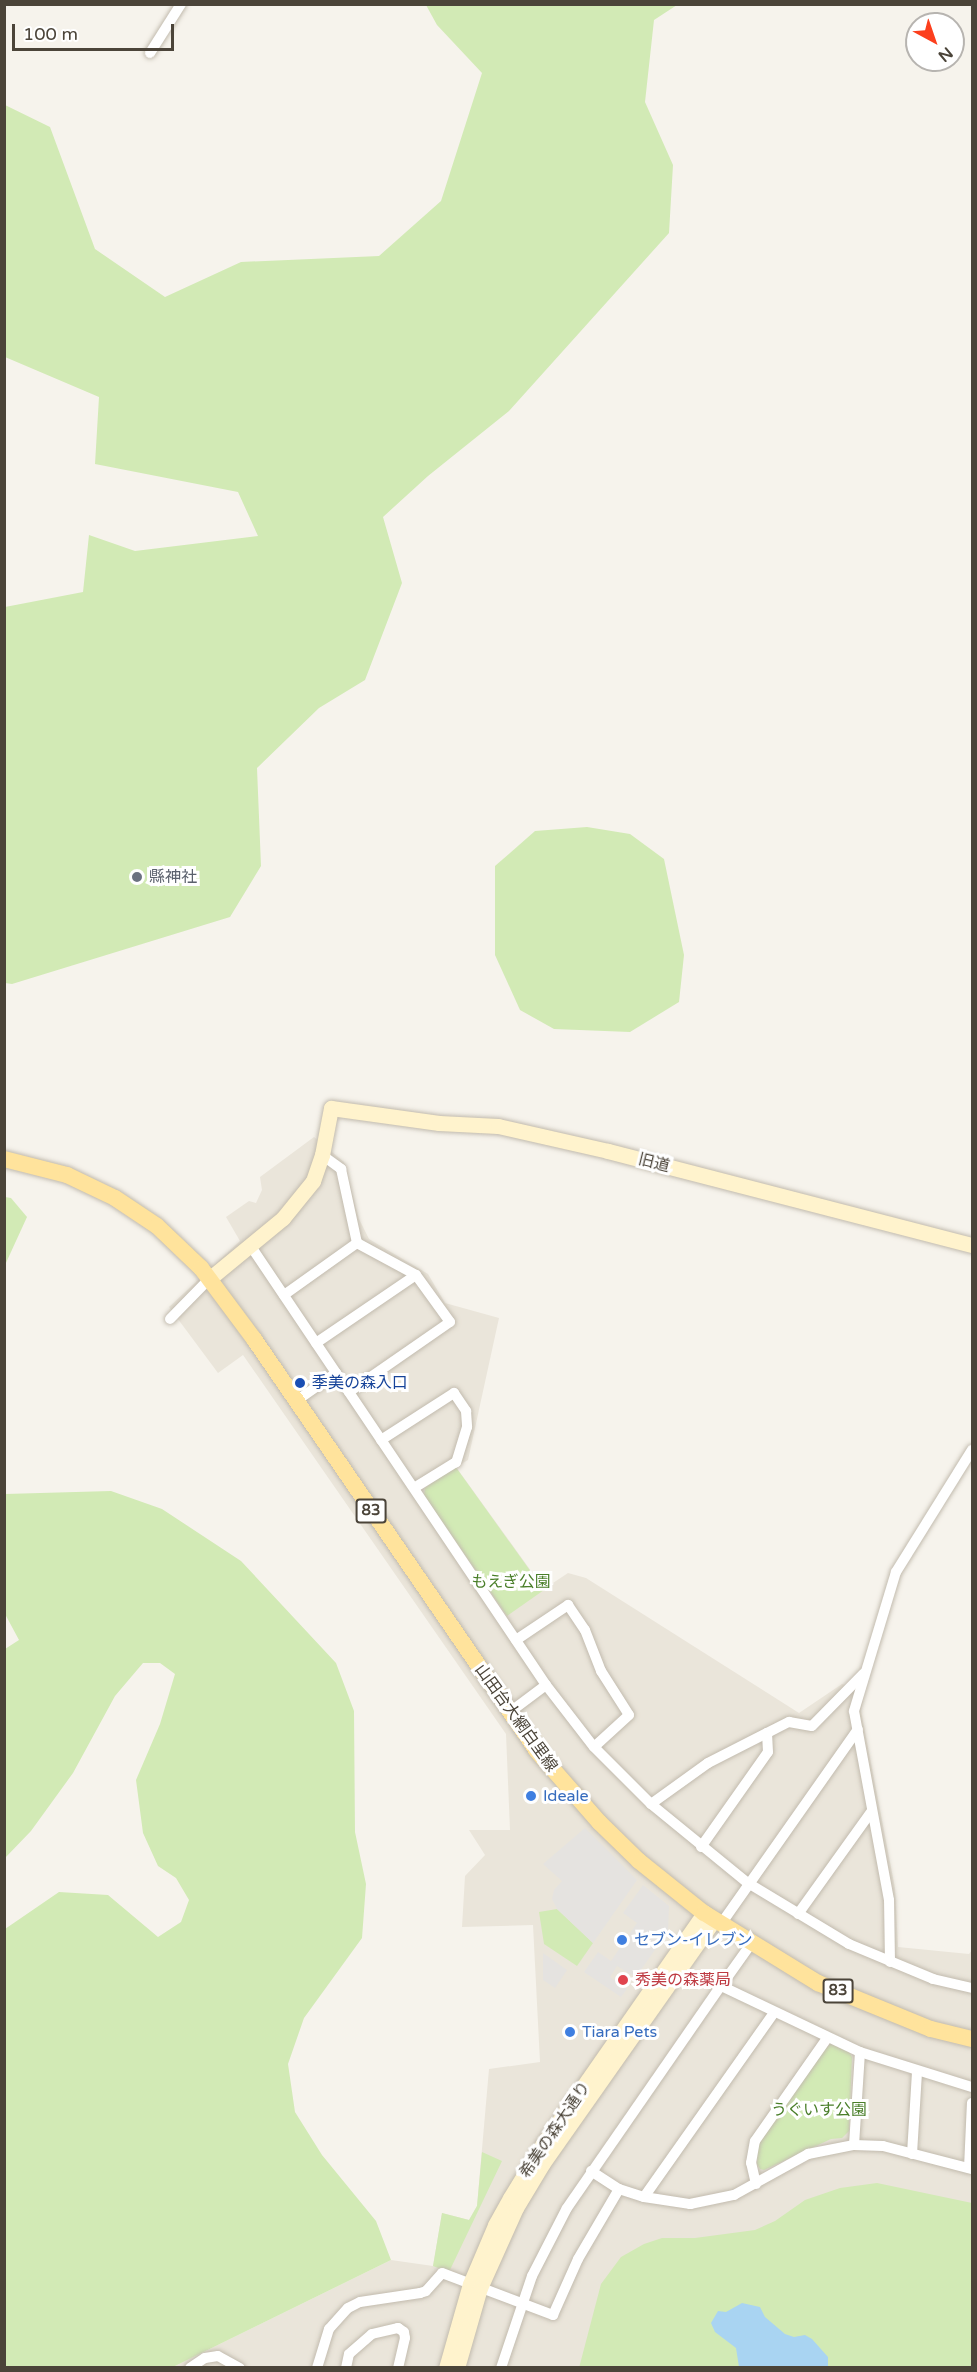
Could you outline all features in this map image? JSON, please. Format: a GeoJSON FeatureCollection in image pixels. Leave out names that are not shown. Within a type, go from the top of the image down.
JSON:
{"type":"FeatureCollection","features":[{"type":"Feature","properties":{"kind":"main road","name":"山田台大網白里線"},"geometry":{"type":"LineString","coordinates":[[4,1159],[67,1175],[115,1198],[157,1226],[210,1279],[536,1750],[600,1822],[649,1870],[713,1919],[818,1983],[931,2029],[972,2039]]}},
{"type":"Feature","properties":{"kind":"street"},"geometry":{"type":"LineString","coordinates":[[150,53],[181,4]]}},
{"type":"Feature","properties":{"kind":"street","name":"旧道"},"geometry":{"type":"LineString","coordinates":[[322,1155],[331,1108],[439,1124],[498,1126],[608,1151],[972,1245]]}},
{"type":"Feature","properties":{"kind":"street"},"geometry":{"type":"LineString","coordinates":[[170,1319],[210,1279],[301,1199],[313,1182],[322,1155],[341,1169],[357,1244]]}},
{"type":"Feature","properties":{"kind":"street"},"geometry":{"type":"LineString","coordinates":[[349,1392],[450,1322],[416,1275],[357,1244]]}},
{"type":"Feature","properties":{"kind":"street"},"geometry":{"type":"LineString","coordinates":[[284,1295],[357,1244]]}},
{"type":"Feature","properties":{"kind":"street"},"geometry":{"type":"LineString","coordinates":[[250,1245],[546,1685],[594,1747],[651,1804],[748,1883],[849,1944],[933,1979],[972,1988]]}},
{"type":"Feature","properties":{"kind":"street"},"geometry":{"type":"LineString","coordinates":[[316,1343],[416,1275]]}},
{"type":"Feature","properties":{"kind":"street"},"geometry":{"type":"LineString","coordinates":[[296,1401],[336,1373]]}},
{"type":"Feature","properties":{"kind":"street"},"geometry":{"type":"LineString","coordinates":[[381,1440],[454,1393],[466,1411],[467,1428],[456,1462],[414,1488]]}},
{"type":"Feature","properties":{"kind":"street"},"geometry":{"type":"LineString","coordinates":[[890,1962],[889,1900],[854,1711],[896,1572],[972,1450]]}},
{"type":"Feature","properties":{"kind":"street"},"geometry":{"type":"LineString","coordinates":[[516,1640],[568,1605],[585,1630],[601,1671],[629,1715],[594,1747]]}},
{"type":"Feature","properties":{"kind":"street"},"geometry":{"type":"LineString","coordinates":[[651,1804],[708,1763],[789,1722],[812,1726],[867,1670]]}},
{"type":"Feature","properties":{"kind":"street"},"geometry":{"type":"LineString","coordinates":[[510,1712],[546,1685]]}},
{"type":"Feature","properties":{"kind":"street"},"geometry":{"type":"LineString","coordinates":[[847,1692],[855,1694],[858,1700]]}},
{"type":"Feature","properties":{"kind":"street"},"geometry":{"type":"LineString","coordinates":[[713,1919],[748,1883],[858,1729]]}},
{"type":"Feature","properties":{"kind":"street"},"geometry":{"type":"LineString","coordinates":[[701,1847],[768,1752],[767,1733]]}},
{"type":"Feature","properties":{"kind":"street"},"geometry":{"type":"LineString","coordinates":[[798,1914],[871,1812]]}},
{"type":"Feature","properties":{"kind":"street","name":"希美の森大通り"},"geometry":{"type":"LineString","coordinates":[[446,2367],[475,2286],[516,2208],[588,2090],[713,1919]]}},
{"type":"Feature","properties":{"kind":"street"},"geometry":{"type":"LineString","coordinates":[[501,2367],[521,2304],[550,2238],[591,2171],[751,1944]]}},
{"type":"Feature","properties":{"kind":"street"},"geometry":{"type":"LineString","coordinates":[[721,1986],[826,2038],[860,2052],[917,2072],[972,2087]]}},
{"type":"Feature","properties":{"kind":"street"},"geometry":{"type":"LineString","coordinates":[[644,2198],[774,2013]]}},
{"type":"Feature","properties":{"kind":"street"},"geometry":{"type":"LineString","coordinates":[[756,2184],[751,2163],[755,2141],[826,2038]]}},
{"type":"Feature","properties":{"kind":"street"},"geometry":{"type":"LineString","coordinates":[[854,2145],[860,2052]]}},
{"type":"Feature","properties":{"kind":"street"},"geometry":{"type":"LineString","coordinates":[[912,2154],[917,2072]]}},
{"type":"Feature","properties":{"kind":"street"},"geometry":{"type":"LineString","coordinates":[[591,2171],[619,2189],[644,2198],[672,2203],[711,2201],[734,2195],[808,2154],[854,2145],[883,2146],[971,2169],[972,2103]]}},
{"type":"Feature","properties":{"kind":"street"},"geometry":{"type":"LineString","coordinates":[[316,2367],[329,2330],[348,2308],[360,2302],[426,2291],[442,2273],[553,2315],[583,2248],[619,2189]]}},
{"type":"Feature","properties":{"kind":"street","name":"希美の森大通り"},"geometry":{"type":"LineString","coordinates":[[457,2367],[475,2286]]}},
{"type":"Feature","properties":{"kind":"street"},"geometry":{"type":"LineString","coordinates":[[346,2367],[349,2354],[372,2334],[398,2328],[404,2332],[405,2338],[398,2367]]}},
{"type":"Feature","properties":{"kind":"street"},"geometry":{"type":"LineString","coordinates":[[190,2367],[205,2358],[218,2356],[240,2367]]}},
{"type":"Feature","properties":{"kind":"shaded area"},"geometry":{"type":"Polygon","coordinates":[[[314,1137],[344,1162],[359,1219],[369,1239],[428,1274],[445,1303],[499,1318],[468,1460],[456,1467],[544,1589],[568,1573],[586,1578],[799,1713],[842,1684],[856,1688],[864,1695],[861,1711],[895,1888],[898,1947],[969,1954],[972,1950],[972,2367],[173,2367],[391,2260],[433,2266],[442,2213],[469,2220],[477,2206],[489,2069],[540,2062],[533,1925],[462,1927],[465,1876],[485,1855],[469,1830],[510,1830],[506,1734],[243,1355],[218,1373],[169,1307],[240,1241],[226,1217],[249,1201],[256,1203],[262,1190],[260,1177],[314,1137]]]}},
{"type":"Feature","properties":{"kind":"shaded area"},"geometry":{"type":"Polygon","coordinates":[[[585,1828],[637,1880],[593,1943],[557,1909],[552,1899],[554,1890],[562,1881],[543,1864],[585,1828]]]}},
{"type":"Feature","properties":{"kind":"shaded area"},"geometry":{"type":"Polygon","coordinates":[[[643,1885],[669,1906],[668,1931],[636,1977],[617,1966],[610,1977],[627,1989],[621,1997],[584,1972],[598,1952],[611,1961],[637,1923],[623,1913],[643,1885]]]}},
{"type":"Feature","properties":{"kind":"shaded area"},"geometry":{"type":"Polygon","coordinates":[[[543,1953],[567,1970],[555,1988],[543,1980],[543,1953]]]}},
{"type":"Feature","properties":{"kind":"green space"},"geometry":{"type":"Polygon","coordinates":[[[426,5],[677,5],[654,20],[645,102],[673,165],[669,233],[509,411],[428,476],[383,517],[402,583],[365,680],[319,708],[257,768],[261,866],[230,917],[12,984],[5,983],[5,607],[83,592],[89,535],[135,551],[258,536],[238,492],[95,464],[99,397],[5,357],[5,105],[50,127],[95,249],[165,297],[241,262],[379,256],[441,201],[482,73],[437,25],[426,5]]]}},
{"type":"Feature","properties":{"kind":"green space"},"geometry":{"type":"Polygon","coordinates":[[[587,827],[630,834],[664,859],[684,955],[679,1002],[630,1032],[554,1029],[520,1010],[495,955],[495,866],[535,831],[587,827]]]}},
{"type":"Feature","properties":{"kind":"green space"},"geometry":{"type":"Polygon","coordinates":[[[5,1197],[11,1198],[27,1217],[5,1265],[5,1197]]]}},
{"type":"Feature","properties":{"kind":"green space","name":"もえぎ公園"},"geometry":{"type":"Polygon","coordinates":[[[455,1466],[544,1590],[507,1616],[424,1495],[425,1488],[455,1466]]]}},
{"type":"Feature","properties":{"kind":"green space"},"geometry":{"type":"Polygon","coordinates":[[[111,1491],[162,1509],[241,1561],[336,1663],[354,1711],[355,1832],[366,1884],[362,1938],[304,2018],[288,2064],[295,2112],[322,2155],[376,2221],[391,2260],[173,2367],[5,2367],[5,1929],[59,1892],[108,1895],[158,1937],[181,1922],[189,1900],[176,1878],[158,1866],[143,1833],[136,1780],[160,1724],[175,1674],[160,1663],[143,1663],[115,1696],[73,1773],[31,1831],[5,1858],[5,1649],[19,1640],[5,1614],[5,1494],[111,1491]]]}},
{"type":"Feature","properties":{"kind":"green space"},"geometry":{"type":"Polygon","coordinates":[[[557,1909],[593,1943],[577,1966],[544,1944],[539,1912],[557,1909]]]}},
{"type":"Feature","properties":{"kind":"green space","name":"うぐいす公園"},"geometry":{"type":"Polygon","coordinates":[[[831,2044],[849,2052],[852,2057],[849,2131],[842,2138],[831,2139],[764,2170],[760,2169],[757,2164],[758,2145],[824,2049],[831,2044]]]}},
{"type":"Feature","properties":{"kind":"green space"},"geometry":{"type":"Polygon","coordinates":[[[482,2152],[502,2161],[449,2272],[433,2266],[442,2213],[469,2220],[477,2206],[482,2152]]]}},
{"type":"Feature","properties":{"kind":"green space"},"geometry":{"type":"Polygon","coordinates":[[[877,2183],[972,2203],[972,2367],[579,2368],[601,2284],[621,2257],[644,2244],[662,2238],[695,2238],[755,2230],[775,2221],[805,2200],[840,2188],[877,2183]]]}},
{"type":"Feature","properties":{"kind":"water"},"geometry":{"type":"Polygon","coordinates":[[[742,2303],[760,2307],[765,2317],[785,2334],[794,2337],[805,2335],[812,2339],[828,2357],[828,2367],[739,2367],[736,2348],[715,2332],[711,2323],[718,2311],[726,2312],[742,2303]]]}},
{"type":"Feature","properties":{"kind":"place","name":"縣神社"},"geometry":{"type":"Point","coordinates":[137,877]}},
{"type":"Feature","properties":{"kind":"place","name":"季美の森入口"},"geometry":{"type":"Point","coordinates":[300,1383]}},
{"type":"Feature","properties":{"kind":"place","name":"Ideale"},"geometry":{"type":"Point","coordinates":[531,1796]}},
{"type":"Feature","properties":{"kind":"place","name":"セブン-イレブン"},"geometry":{"type":"Point","coordinates":[622,1940]}},
{"type":"Feature","properties":{"kind":"place","name":"秀美の森薬局"},"geometry":{"type":"Point","coordinates":[623,1980]}},
{"type":"Feature","properties":{"kind":"place","name":"Tiara Pets"},"geometry":{"type":"Point","coordinates":[570,2032]}}]}
